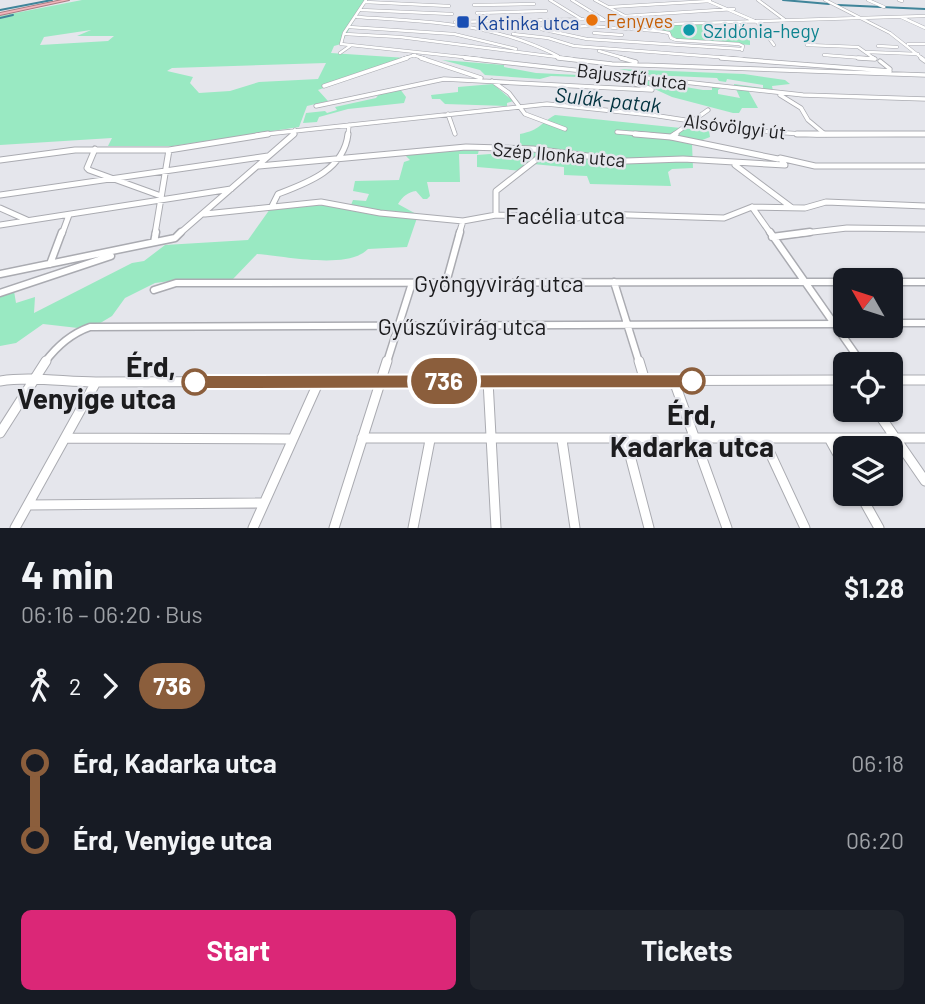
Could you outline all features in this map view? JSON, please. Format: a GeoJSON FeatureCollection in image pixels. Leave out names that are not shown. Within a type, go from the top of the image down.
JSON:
{"type":"FeatureCollection","features":[{"type":"Feature","properties":{"kind":"highway"},"geometry":{"type":"LineString","coordinates":[[0,13],[58,0]]}},
{"type":"Feature","properties":{"kind":"highway"},"geometry":{"type":"LineString","coordinates":[[0,13],[69,0]]}},
{"type":"Feature","properties":{"kind":"street"},"geometry":{"type":"LineString","coordinates":[[448,0],[455,22]]}},
{"type":"Feature","properties":{"kind":"street"},"geometry":{"type":"LineString","coordinates":[[472,0],[479,22]]}},
{"type":"Feature","properties":{"kind":"street"},"geometry":{"type":"LineString","coordinates":[[499,0],[501,5]]}},
{"type":"Feature","properties":{"kind":"street"},"geometry":{"type":"LineString","coordinates":[[528,0],[556,19]]}},
{"type":"Feature","properties":{"kind":"street"},"geometry":{"type":"LineString","coordinates":[[550,0],[581,19]]}},
{"type":"Feature","properties":{"kind":"street"},"geometry":{"type":"LineString","coordinates":[[572,0],[604,19]]}},
{"type":"Feature","properties":{"kind":"street"},"geometry":{"type":"LineString","coordinates":[[598,1],[660,0]]}},
{"type":"Feature","properties":{"kind":"street"},"geometry":{"type":"LineString","coordinates":[[758,0],[785,20]]}},
{"type":"Feature","properties":{"kind":"street"},"geometry":{"type":"LineString","coordinates":[[825,0],[864,18],[908,44],[925,62]]}},
{"type":"Feature","properties":{"kind":"street"},"geometry":{"type":"LineString","coordinates":[[868,0],[884,6]]}},
{"type":"Feature","properties":{"kind":"street"},"geometry":{"type":"LineString","coordinates":[[598,1],[634,22],[669,33],[671,38],[676,40],[739,44],[743,46],[742,49]]}},
{"type":"Feature","properties":{"kind":"street"},"geometry":{"type":"LineString","coordinates":[[610,7],[708,1],[734,9],[756,21],[774,45]]}},
{"type":"Feature","properties":{"kind":"street"},"geometry":{"type":"LineString","coordinates":[[449,6],[366,2],[345,34],[400,37],[589,61],[925,75]]}},
{"type":"Feature","properties":{"kind":"street"},"geometry":{"type":"LineString","coordinates":[[474,5],[534,4]]}},
{"type":"Feature","properties":{"kind":"street"},"geometry":{"type":"LineString","coordinates":[[635,15],[631,11],[724,6]]}},
{"type":"Feature","properties":{"kind":"street"},"geometry":{"type":"LineString","coordinates":[[624,16],[734,9]]}},
{"type":"Feature","properties":{"kind":"street"},"geometry":{"type":"LineString","coordinates":[[361,10],[452,14]]}},
{"type":"Feature","properties":{"kind":"street"},"geometry":{"type":"LineString","coordinates":[[477,13],[546,10]]}},
{"type":"Feature","properties":{"kind":"street"},"geometry":{"type":"LineString","coordinates":[[357,17],[455,22],[556,19],[736,22],[916,16],[925,18]]}},
{"type":"Feature","properties":{"kind":"street"},"geometry":{"type":"LineString","coordinates":[[900,17],[925,29]]}},
{"type":"Feature","properties":{"kind":"street"},"geometry":{"type":"LineString","coordinates":[[412,29],[418,21]]}},
{"type":"Feature","properties":{"kind":"street"},"geometry":{"type":"LineString","coordinates":[[455,22],[513,34],[558,56]]}},
{"type":"Feature","properties":{"kind":"street"},"geometry":{"type":"LineString","coordinates":[[736,22],[747,33]]}},
{"type":"Feature","properties":{"kind":"street"},"geometry":{"type":"LineString","coordinates":[[500,30],[599,26],[658,30]]}},
{"type":"Feature","properties":{"kind":"street"},"geometry":{"type":"LineString","coordinates":[[587,39],[599,26]]}},
{"type":"Feature","properties":{"kind":"street"},"geometry":{"type":"LineString","coordinates":[[349,27],[412,29],[492,40],[524,53]]}},
{"type":"Feature","properties":{"kind":"street"},"geometry":{"type":"LineString","coordinates":[[537,28],[587,39],[742,49]]}},
{"type":"Feature","properties":{"kind":"street"},"geometry":{"type":"LineString","coordinates":[[625,51],[622,35],[626,29]]}},
{"type":"Feature","properties":{"kind":"street"},"geometry":{"type":"LineString","coordinates":[[650,31],[652,45]]}},
{"type":"Feature","properties":{"kind":"street"},"geometry":{"type":"LineString","coordinates":[[594,33],[622,35]]}},
{"type":"Feature","properties":{"kind":"street","name":"Bajuszfű utca"},"geometry":{"type":"LineString","coordinates":[[345,34],[341,44],[391,51],[444,54],[775,92],[925,99]]}},
{"type":"Feature","properties":{"kind":"street"},"geometry":{"type":"LineString","coordinates":[[513,34],[548,38],[571,46],[737,57],[925,75]]}},
{"type":"Feature","properties":{"kind":"street"},"geometry":{"type":"LineString","coordinates":[[908,44],[925,44]]}},
{"type":"Feature","properties":{"kind":"street"},"geometry":{"type":"LineString","coordinates":[[340,53],[349,46]]}},
{"type":"Feature","properties":{"kind":"street"},"geometry":{"type":"LineString","coordinates":[[807,46],[858,47],[875,60],[824,55]]}},
{"type":"Feature","properties":{"kind":"street"},"geometry":{"type":"LineString","coordinates":[[878,46],[897,47]]}},
{"type":"Feature","properties":{"kind":"street"},"geometry":{"type":"LineString","coordinates":[[588,47],[646,65]]}},
{"type":"Feature","properties":{"kind":"street"},"geometry":{"type":"LineString","coordinates":[[889,47],[898,53]]}},
{"type":"Feature","properties":{"kind":"street"},"geometry":{"type":"LineString","coordinates":[[366,52],[370,48]]}},
{"type":"Feature","properties":{"kind":"street"},"geometry":{"type":"LineString","coordinates":[[444,54],[489,49]]}},
{"type":"Feature","properties":{"kind":"street"},"geometry":{"type":"LineString","coordinates":[[737,57],[742,49]]}},
{"type":"Feature","properties":{"kind":"street"},"geometry":{"type":"LineString","coordinates":[[324,86],[422,52]]}},
{"type":"Feature","properties":{"kind":"street"},"geometry":{"type":"LineString","coordinates":[[867,52],[918,54]]}},
{"type":"Feature","properties":{"kind":"street"},"geometry":{"type":"LineString","coordinates":[[413,55],[491,81],[509,93],[526,115],[565,129]]}},
{"type":"Feature","properties":{"kind":"street"},"geometry":{"type":"LineString","coordinates":[[316,106],[441,79],[652,90],[611,77],[608,73],[611,70],[589,61]]}},
{"type":"Feature","properties":{"kind":"street"},"geometry":{"type":"LineString","coordinates":[[880,61],[891,71]]}},
{"type":"Feature","properties":{"kind":"street"},"geometry":{"type":"LineString","coordinates":[[915,62],[925,62]]}},
{"type":"Feature","properties":{"kind":"street"},"geometry":{"type":"LineString","coordinates":[[775,92],[802,108],[808,120],[827,136]]}},
{"type":"Feature","properties":{"kind":"street","name":"Alsóvölgyi út"},"geometry":{"type":"LineString","coordinates":[[0,160],[95,149],[170,150],[295,130],[551,104],[757,131],[827,136],[925,134]]}},
{"type":"Feature","properties":{"kind":"street"},"geometry":{"type":"LineString","coordinates":[[671,137],[708,110]]}},
{"type":"Feature","properties":{"kind":"street"},"geometry":{"type":"LineString","coordinates":[[448,114],[455,134]]}},
{"type":"Feature","properties":{"kind":"street"},"geometry":{"type":"LineString","coordinates":[[272,206],[278,194],[302,186],[340,160],[349,142],[349,125]]}},
{"type":"Feature","properties":{"kind":"street"},"geometry":{"type":"LineString","coordinates":[[0,274],[118,251],[178,236],[259,166],[293,135],[295,130]]}},
{"type":"Feature","properties":{"kind":"street"},"geometry":{"type":"LineString","coordinates":[[617,132],[671,137],[778,159]]}},
{"type":"Feature","properties":{"kind":"street","name":"Szép Ilonka utca"},"geometry":{"type":"LineString","coordinates":[[259,166],[466,147],[547,151],[626,161],[683,159],[785,165],[778,159]]}},
{"type":"Feature","properties":{"kind":"street"},"geometry":{"type":"LineString","coordinates":[[95,149],[87,168],[160,198]]}},
{"type":"Feature","properties":{"kind":"street"},"geometry":{"type":"LineString","coordinates":[[154,242],[170,150]]}},
{"type":"Feature","properties":{"kind":"street"},"geometry":{"type":"LineString","coordinates":[[496,215],[496,191],[547,151]]}},
{"type":"Feature","properties":{"kind":"street"},"geometry":{"type":"LineString","coordinates":[[0,195],[270,156]]}},
{"type":"Feature","properties":{"kind":"street","name":"Szép Ilonka utca"},"geometry":{"type":"LineString","coordinates":[[778,159],[786,158],[815,166],[925,166]]}},
{"type":"Feature","properties":{"kind":"street"},"geometry":{"type":"LineString","coordinates":[[734,164],[793,208]]}},
{"type":"Feature","properties":{"kind":"street"},"geometry":{"type":"LineString","coordinates":[[0,225],[160,198],[233,189]]}},
{"type":"Feature","properties":{"kind":"street","name":"Facélia utca"},"geometry":{"type":"LineString","coordinates":[[205,214],[321,202],[380,213],[463,221],[496,215],[577,218],[598,214],[724,218],[752,207],[805,208],[829,201],[925,206]]}},
{"type":"Feature","properties":{"kind":"street"},"geometry":{"type":"LineString","coordinates":[[752,207],[833,323]]}},
{"type":"Feature","properties":{"kind":"street"},"geometry":{"type":"LineString","coordinates":[[0,208],[28,220]]}},
{"type":"Feature","properties":{"kind":"street"},"geometry":{"type":"LineString","coordinates":[[50,264],[69,215]]}},
{"type":"Feature","properties":{"kind":"street"},"geometry":{"type":"LineString","coordinates":[[446,283],[463,221]]}},
{"type":"Feature","properties":{"kind":"street"},"geometry":{"type":"LineString","coordinates":[[772,237],[847,228],[925,229]]}},
{"type":"Feature","properties":{"kind":"street"},"geometry":{"type":"LineString","coordinates":[[0,293],[91,263],[118,251]]}},
{"type":"Feature","properties":{"kind":"street"},"geometry":{"type":"LineString","coordinates":[[614,282],[645,380]]}},
{"type":"Feature","properties":{"kind":"street","name":"Gyöngyvirág utca"},"geometry":{"type":"LineString","coordinates":[[154,290],[176,283],[833,282]]}},
{"type":"Feature","properties":{"kind":"street"},"geometry":{"type":"LineString","coordinates":[[903,282],[925,282]]}},
{"type":"Feature","properties":{"kind":"street"},"geometry":{"type":"LineString","coordinates":[[334,528],[412,283]]}},
{"type":"Feature","properties":{"kind":"street"},"geometry":{"type":"LineString","coordinates":[[903,323],[925,323]]}},
{"type":"Feature","properties":{"kind":"street","name":"Gyűszűvirág utca"},"geometry":{"type":"LineString","coordinates":[[33,382],[53,352],[79,330],[90,327],[833,324]]}},
{"type":"Feature","properties":{"kind":"street"},"geometry":{"type":"LineString","coordinates":[[0,381],[19,378],[33,382],[833,380]]}},
{"type":"Feature","properties":{"kind":"street"},"geometry":{"type":"LineString","coordinates":[[903,380],[925,380]]}},
{"type":"Feature","properties":{"kind":"street"},"geometry":{"type":"LineString","coordinates":[[488,381],[496,528]]}},
{"type":"Feature","properties":{"kind":"street"},"geometry":{"type":"LineString","coordinates":[[674,381],[727,528]]}},
{"type":"Feature","properties":{"kind":"street"},"geometry":{"type":"LineString","coordinates":[[0,433],[33,382]]}},
{"type":"Feature","properties":{"kind":"street"},"geometry":{"type":"LineString","coordinates":[[15,528],[96,382]]}},
{"type":"Feature","properties":{"kind":"street"},"geometry":{"type":"LineString","coordinates":[[253,528],[319,382]]}},
{"type":"Feature","properties":{"kind":"street"},"geometry":{"type":"LineString","coordinates":[[66,438],[293,439]]}},
{"type":"Feature","properties":{"kind":"street"},"geometry":{"type":"LineString","coordinates":[[362,438],[833,438]]}},
{"type":"Feature","properties":{"kind":"street"},"geometry":{"type":"LineString","coordinates":[[829,438],[833,445]]}},
{"type":"Feature","properties":{"kind":"street"},"geometry":{"type":"LineString","coordinates":[[903,438],[925,438]]}},
{"type":"Feature","properties":{"kind":"street"},"geometry":{"type":"LineString","coordinates":[[412,528],[430,440]]}},
{"type":"Feature","properties":{"kind":"street"},"geometry":{"type":"LineString","coordinates":[[562,440],[575,528]]}},
{"type":"Feature","properties":{"kind":"street"},"geometry":{"type":"LineString","coordinates":[[626,440],[649,528]]}},
{"type":"Feature","properties":{"kind":"street"},"geometry":{"type":"LineString","coordinates":[[764,440],[805,528]]}},
{"type":"Feature","properties":{"kind":"street"},"geometry":{"type":"LineString","coordinates":[[903,449],[925,481]]}},
{"type":"Feature","properties":{"kind":"street"},"geometry":{"type":"LineString","coordinates":[[28,505],[264,503]]}},
{"type":"Feature","properties":{"kind":"street"},"geometry":{"type":"LineString","coordinates":[[867,506],[880,528]]}},
{"type":"Feature","properties":{"kind":"green space"},"geometry":{"type":"Polygon","coordinates":[[[82,0],[365,0],[341,44],[334,46],[331,53],[406,58],[318,90],[328,101],[307,106],[299,127],[173,146],[108,146],[112,138],[0,145],[0,16],[82,0]],[[91,30],[44,37],[40,45],[108,41],[114,36],[77,36],[91,30]],[[326,63],[172,68],[167,71],[193,77],[190,83],[199,93],[230,91],[259,82],[318,79],[326,63]]]}},
{"type":"Feature","properties":{"kind":"green space"},"geometry":{"type":"Polygon","coordinates":[[[638,23],[710,23],[718,28],[745,29],[750,36],[750,45],[676,39],[667,32],[638,23]]]}},
{"type":"Feature","properties":{"kind":"green space"},"geometry":{"type":"Polygon","coordinates":[[[442,60],[504,65],[536,73],[579,75],[540,79],[485,75],[480,70],[442,60]]]}},
{"type":"Feature","properties":{"kind":"green space"},"geometry":{"type":"Polygon","coordinates":[[[619,69],[744,74],[785,80],[790,84],[772,86],[773,91],[734,87],[734,84],[763,88],[763,85],[727,79],[726,82],[717,78],[650,75],[619,69]]]}},
{"type":"Feature","properties":{"kind":"green space"},"geometry":{"type":"Polygon","coordinates":[[[627,77],[703,90],[712,90],[712,86],[722,87],[718,94],[740,98],[736,89],[748,90],[758,108],[742,108],[739,113],[733,113],[672,97],[648,86],[627,81],[627,77]]]}},
{"type":"Feature","properties":{"kind":"green space"},"geometry":{"type":"Polygon","coordinates":[[[493,84],[513,101],[507,103],[507,106],[445,104],[440,99],[432,99],[431,95],[458,92],[458,87],[493,84]]]}},
{"type":"Feature","properties":{"kind":"green space"},"geometry":{"type":"Polygon","coordinates":[[[400,89],[406,97],[404,103],[348,109],[319,117],[317,122],[303,123],[306,113],[327,113],[337,110],[335,107],[376,98],[380,93],[400,89]]]}},
{"type":"Feature","properties":{"kind":"green space"},"geometry":{"type":"Polygon","coordinates":[[[555,115],[700,130],[700,124],[721,129],[709,131],[710,137],[692,144],[693,168],[672,169],[668,172],[671,186],[590,184],[587,176],[564,175],[564,167],[533,164],[524,171],[477,167],[477,155],[516,152],[520,134],[536,128],[555,115]]]}},
{"type":"Feature","properties":{"kind":"green space"},"geometry":{"type":"Polygon","coordinates":[[[479,149],[478,154],[459,154],[460,182],[427,182],[430,196],[427,199],[423,199],[416,191],[400,201],[398,204],[418,215],[407,247],[368,249],[346,259],[331,260],[257,254],[233,279],[185,279],[155,283],[125,298],[112,316],[97,325],[78,328],[43,324],[16,343],[0,346],[0,295],[14,291],[16,303],[35,297],[34,313],[132,263],[144,261],[165,245],[248,240],[270,209],[324,205],[349,210],[353,200],[366,201],[369,194],[353,191],[355,181],[399,180],[404,162],[410,160],[404,154],[479,149]]]}},
{"type":"Feature","properties":{"kind":"waterway"},"geometry":{"type":"LineString","coordinates":[[0,10],[52,0]]}},
{"type":"Feature","properties":{"kind":"waterway"},"geometry":{"type":"LineString","coordinates":[[783,0],[829,4]]}},
{"type":"Feature","properties":{"kind":"waterway"},"geometry":{"type":"LineString","coordinates":[[838,5],[925,9]]}},
{"type":"Feature","properties":{"kind":"waterway"},"geometry":{"type":"LineString","coordinates":[[0,18],[13,15]]}},
{"type":"Feature","properties":{"kind":"bus line","name":"736"},"geometry":{"type":"LineString","coordinates":[[195,382],[692,381]]}},
{"type":"Feature","properties":{"kind":"place","name":"Fenyves"},"geometry":{"type":"Point","coordinates":[592,20]}},
{"type":"Feature","properties":{"kind":"place","name":"Katinka utca"},"geometry":{"type":"Point","coordinates":[463,22]}},
{"type":"Feature","properties":{"kind":"place","name":"Szidónia-hegy"},"geometry":{"type":"Point","coordinates":[689,30]}},
{"type":"Feature","properties":{"kind":"place","name":"Érd, Kadarka utca"},"geometry":{"type":"Point","coordinates":[692,381]}},
{"type":"Feature","properties":{"kind":"place","name":"Érd, Venyige utca"},"geometry":{"type":"Point","coordinates":[195,382]}},
{"type":"Feature","properties":{"kind":"water label","name":"Sulák-patak"},"geometry":{"type":"Point","coordinates":[608,99]}}]}
